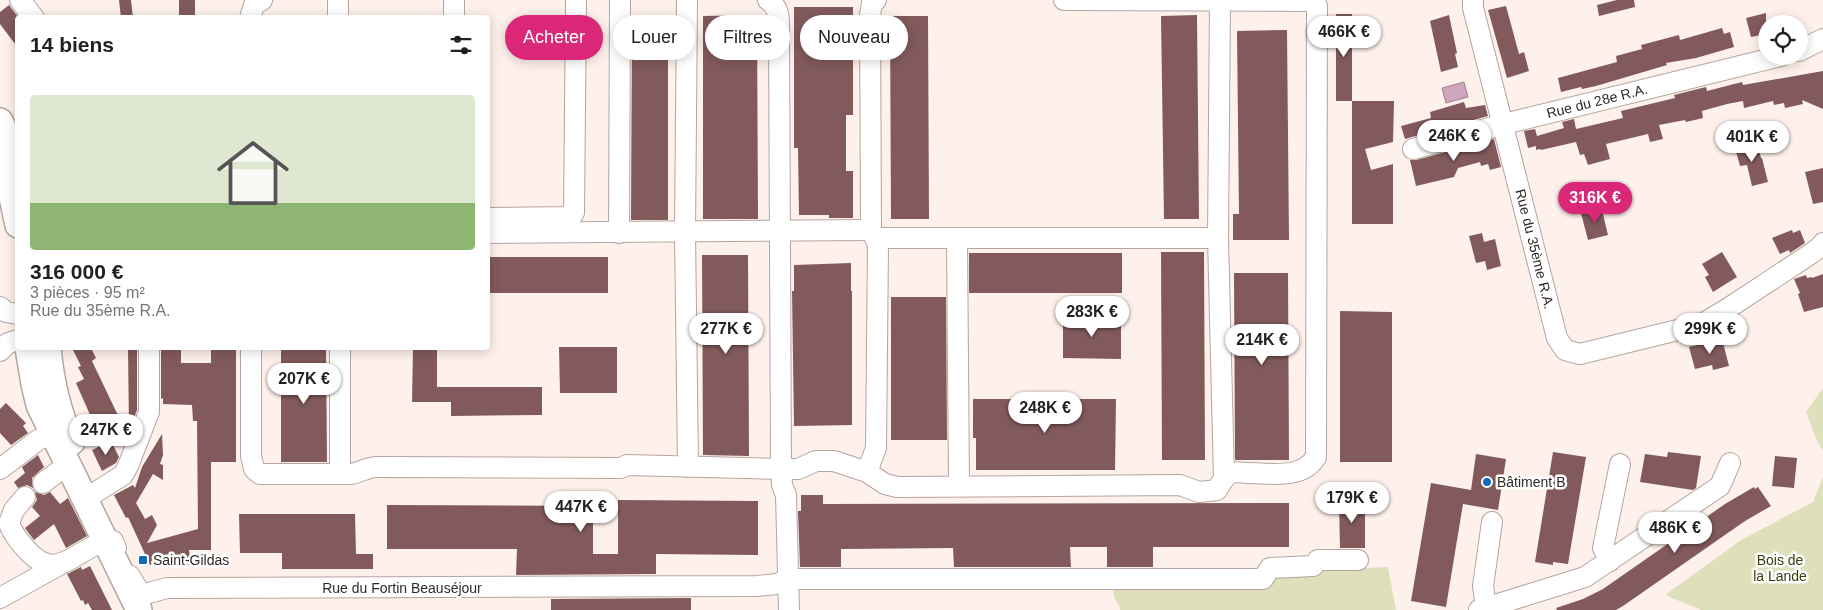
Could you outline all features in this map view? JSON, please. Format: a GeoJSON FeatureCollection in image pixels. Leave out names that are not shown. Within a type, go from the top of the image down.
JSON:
{"type":"FeatureCollection","features":[{"type":"Feature","properties":{"kind":"main road"},"geometry":{"type":"LineString","coordinates":[[0,121],[15,156]]}},
{"type":"Feature","properties":{"kind":"main road"},"geometry":{"type":"LineString","coordinates":[[0,157],[8,179],[15,211]]}},
{"type":"Feature","properties":{"kind":"main road"},"geometry":{"type":"LineString","coordinates":[[28,350],[39,405],[52,433],[69,469],[91,495],[126,567],[148,604]]}},
{"type":"Feature","properties":{"kind":"main road"},"geometry":{"type":"LineString","coordinates":[[48,350],[51,375],[68,433],[105,540],[126,567]]}},
{"type":"Feature","properties":{"kind":"street"},"geometry":{"type":"LineString","coordinates":[[20,0],[32,15]]}},
{"type":"Feature","properties":{"kind":"street"},"geometry":{"type":"LineString","coordinates":[[251,15],[254,5],[262,0]]}},
{"type":"Feature","properties":{"kind":"street"},"geometry":{"type":"LineString","coordinates":[[338,0],[338,15]]}},
{"type":"Feature","properties":{"kind":"street"},"geometry":{"type":"LineString","coordinates":[[454,0],[454,15]]}},
{"type":"Feature","properties":{"kind":"street"},"geometry":{"type":"LineString","coordinates":[[490,218],[571,218],[574,213],[576,0]]}},
{"type":"Feature","properties":{"kind":"street"},"geometry":{"type":"LineString","coordinates":[[619,233],[620,0]]}},
{"type":"Feature","properties":{"kind":"street"},"geometry":{"type":"LineString","coordinates":[[687,0],[685,232],[688,467]]}},
{"type":"Feature","properties":{"kind":"street"},"geometry":{"type":"LineString","coordinates":[[768,0],[776,6],[780,28],[781,469],[782,485],[786,495],[789,610]]}},
{"type":"Feature","properties":{"kind":"street"},"geometry":{"type":"LineString","coordinates":[[867,472],[876,448],[878,244],[873,234],[870,15],[872,3],[876,0]]}},
{"type":"Feature","properties":{"kind":"street"},"geometry":{"type":"LineString","coordinates":[[250,350],[251,456],[254,470],[260,474],[357,473],[371,467],[621,468],[627,465],[781,469],[798,468],[816,461],[834,461],[867,472],[885,484],[897,486],[1180,484],[1199,492],[1217,490],[1224,479],[1232,473],[1286,474],[1309,466],[1316,457],[1317,6],[1309,1],[1064,0]]}},
{"type":"Feature","properties":{"kind":"street"},"geometry":{"type":"LineString","coordinates":[[1220,0],[1218,238],[1224,479]]}},
{"type":"Feature","properties":{"kind":"street","name":"Rue du 35ème R.A."},"geometry":{"type":"LineString","coordinates":[[1473,0],[1557,338],[1565,350],[1580,354],[1702,324],[1818,248]]}},
{"type":"Feature","properties":{"kind":"street"},"geometry":{"type":"LineString","coordinates":[[1808,46],[1823,39]]}},
{"type":"Feature","properties":{"kind":"street","name":"Rue du 28e R.A."},"geometry":{"type":"LineString","coordinates":[[1413,150],[1504,124],[1758,62]]}},
{"type":"Feature","properties":{"kind":"street"},"geometry":{"type":"LineString","coordinates":[[490,233],[779,230],[957,238],[1218,238]]}},
{"type":"Feature","properties":{"kind":"street"},"geometry":{"type":"LineString","coordinates":[[957,238],[960,486]]}},
{"type":"Feature","properties":{"kind":"street"},"geometry":{"type":"LineString","coordinates":[[0,307],[6,312],[15,314]]}},
{"type":"Feature","properties":{"kind":"street"},"geometry":{"type":"LineString","coordinates":[[0,351],[8,343],[15,341]]}},
{"type":"Feature","properties":{"kind":"street"},"geometry":{"type":"LineString","coordinates":[[91,495],[123,475],[128,466],[149,412],[149,350]]}},
{"type":"Feature","properties":{"kind":"street"},"geometry":{"type":"LineString","coordinates":[[340,350],[340,474]]}},
{"type":"Feature","properties":{"kind":"street"},"geometry":{"type":"LineString","coordinates":[[0,468],[38,440],[52,433]]}},
{"type":"Feature","properties":{"kind":"street"},"geometry":{"type":"LineString","coordinates":[[1492,522],[1483,586],[1483,609],[1521,604],[1585,577],[1720,486],[1730,463]]}},
{"type":"Feature","properties":{"kind":"street"},"geometry":{"type":"LineString","coordinates":[[1610,561],[1603,548],[1620,464]]}},
{"type":"Feature","properties":{"kind":"street"},"geometry":{"type":"LineString","coordinates":[[43,483],[69,469]]}},
{"type":"Feature","properties":{"kind":"street"},"geometry":{"type":"LineString","coordinates":[[25,497],[14,510],[9,523],[14,535],[36,559],[54,565],[61,564]]}},
{"type":"Feature","properties":{"kind":"street"},"geometry":{"type":"LineString","coordinates":[[0,598],[105,540]]}},
{"type":"Feature","properties":{"kind":"street","name":"Rue du Fortin Beauséjour"},"geometry":{"type":"LineString","coordinates":[[148,604],[167,588],[756,586],[776,584],[789,579],[1263,579],[1270,568],[1314,566],[1318,560],[1358,560]]}},
{"type":"Feature","properties":{"kind":"green space"},"geometry":{"type":"Polygon","coordinates":[[[1823,388],[1823,451],[1806,412],[1823,388]]]}},
{"type":"Feature","properties":{"kind":"green space","name":"Bois de la Lande"},"geometry":{"type":"Polygon","coordinates":[[[1823,477],[1823,610],[1701,610],[1665,595],[1741,540],[1813,502],[1823,477]]]}},
{"type":"Feature","properties":{"kind":"green space"},"geometry":{"type":"Polygon","coordinates":[[[1388,567],[1396,610],[1120,610],[1114,597],[1112,579],[1388,567]]]}},
{"type":"Feature","properties":{"kind":"shaded area"},"geometry":{"type":"Polygon","coordinates":[[[1464,82],[1468,97],[1446,103],[1442,88],[1464,82]]]}},
{"type":"Feature","properties":{"kind":"building"},"geometry":{"type":"Polygon","coordinates":[[[119,0],[131,0],[133,15],[121,15],[119,0]]]}},
{"type":"Feature","properties":{"kind":"building"},"geometry":{"type":"Polygon","coordinates":[[[179,0],[195,0],[195,15],[179,15],[179,0]]]}},
{"type":"Feature","properties":{"kind":"building"},"geometry":{"type":"Polygon","coordinates":[[[1617,0],[1634,0],[1635,7],[1599,16],[1597,5],[1617,0]]]}},
{"type":"Feature","properties":{"kind":"building"},"geometry":{"type":"Polygon","coordinates":[[[9,5],[17,15],[15,15],[15,44],[0,24],[0,12],[9,5]]]}},
{"type":"Feature","properties":{"kind":"building"},"geometry":{"type":"Polygon","coordinates":[[[1506,6],[1519,54],[1524,52],[1529,71],[1507,78],[1488,10],[1506,6]]]}},
{"type":"Feature","properties":{"kind":"building"},"geometry":{"type":"Polygon","coordinates":[[[794,7],[853,7],[853,15],[800,15],[800,60],[853,60],[853,115],[846,115],[846,171],[853,171],[853,218],[829,218],[829,215],[799,215],[798,148],[794,148],[794,7]]]}},
{"type":"Feature","properties":{"kind":"building"},"geometry":{"type":"Polygon","coordinates":[[[1336,14],[1352,14],[1352,101],[1336,101],[1336,14]]]}},
{"type":"Feature","properties":{"kind":"building"},"geometry":{"type":"Polygon","coordinates":[[[1197,15],[1199,219],[1164,219],[1161,16],[1197,15]]]}},
{"type":"Feature","properties":{"kind":"building"},"geometry":{"type":"Polygon","coordinates":[[[1449,15],[1458,67],[1441,72],[1430,21],[1449,15]]]}},
{"type":"Feature","properties":{"kind":"building"},"geometry":{"type":"Polygon","coordinates":[[[1758,15],[1758,36],[1751,37],[1746,18],[1758,15]]]}},
{"type":"Feature","properties":{"kind":"building"},"geometry":{"type":"Polygon","coordinates":[[[703,16],[705,16],[705,60],[757,60],[758,219],[703,219],[703,16]]]}},
{"type":"Feature","properties":{"kind":"building"},"geometry":{"type":"Polygon","coordinates":[[[908,16],[928,16],[929,219],[891,219],[890,60],[908,60],[908,16]]]}},
{"type":"Feature","properties":{"kind":"building"},"geometry":{"type":"Polygon","coordinates":[[[1722,28],[1724,34],[1730,32],[1734,47],[1696,58],[1666,63],[1667,65],[1596,86],[1582,89],[1581,87],[1561,92],[1558,78],[1617,62],[1616,56],[1642,49],[1641,45],[1679,35],[1680,40],[1722,28]]]}},
{"type":"Feature","properties":{"kind":"building"},"geometry":{"type":"Polygon","coordinates":[[[1287,30],[1289,240],[1233,240],[1233,214],[1239,214],[1237,31],[1287,30]]]}},
{"type":"Feature","properties":{"kind":"building"},"geometry":{"type":"Polygon","coordinates":[[[632,60],[668,60],[668,220],[631,220],[632,60]]]}},
{"type":"Feature","properties":{"kind":"building"},"geometry":{"type":"Polygon","coordinates":[[[1823,71],[1823,109],[1802,100],[1803,104],[1785,108],[1784,103],[1774,105],[1773,101],[1744,108],[1743,101],[1727,104],[1702,111],[1703,118],[1659,125],[1663,139],[1650,142],[1648,134],[1606,144],[1610,159],[1588,165],[1584,154],[1580,155],[1576,142],[1536,150],[1536,146],[1528,148],[1524,131],[1535,129],[1537,136],[1564,128],[1562,122],[1574,119],[1576,129],[1623,118],[1621,111],[1675,98],[1674,95],[1706,87],[1707,91],[1742,82],[1743,85],[1823,71]]]}},
{"type":"Feature","properties":{"kind":"building"},"geometry":{"type":"Polygon","coordinates":[[[1352,101],[1394,101],[1393,142],[1365,149],[1371,170],[1393,164],[1393,224],[1352,224],[1352,101]]]}},
{"type":"Feature","properties":{"kind":"building"},"geometry":{"type":"Polygon","coordinates":[[[1464,102],[1466,108],[1485,105],[1488,116],[1405,139],[1401,126],[1431,118],[1430,112],[1464,102]]]}},
{"type":"Feature","properties":{"kind":"building"},"geometry":{"type":"Polygon","coordinates":[[[1494,139],[1501,167],[1490,170],[1488,164],[1481,166],[1480,162],[1458,168],[1454,177],[1416,186],[1410,160],[1494,139]]]}},
{"type":"Feature","properties":{"kind":"building"},"geometry":{"type":"Polygon","coordinates":[[[1750,142],[1753,153],[1759,151],[1768,182],[1752,186],[1747,165],[1740,166],[1734,144],[1750,142]]]}},
{"type":"Feature","properties":{"kind":"building"},"geometry":{"type":"Polygon","coordinates":[[[1823,168],[1823,202],[1813,204],[1805,172],[1823,168]]]}},
{"type":"Feature","properties":{"kind":"building"},"geometry":{"type":"Polygon","coordinates":[[[1602,210],[1608,235],[1588,240],[1581,213],[1602,210]]]}},
{"type":"Feature","properties":{"kind":"building"},"geometry":{"type":"Polygon","coordinates":[[[1792,230],[1793,233],[1800,230],[1805,243],[1790,253],[1789,250],[1780,254],[1772,238],[1792,230]]]}},
{"type":"Feature","properties":{"kind":"building"},"geometry":{"type":"Polygon","coordinates":[[[1482,233],[1484,242],[1495,239],[1501,266],[1487,270],[1485,261],[1476,263],[1469,236],[1482,233]]]}},
{"type":"Feature","properties":{"kind":"building"},"geometry":{"type":"Polygon","coordinates":[[[1161,252],[1204,252],[1205,460],[1162,460],[1161,252]]]}},
{"type":"Feature","properties":{"kind":"building"},"geometry":{"type":"Polygon","coordinates":[[[1722,252],[1737,277],[1713,292],[1705,277],[1709,275],[1702,264],[1722,252]]]}},
{"type":"Feature","properties":{"kind":"building"},"geometry":{"type":"Polygon","coordinates":[[[969,253],[1122,253],[1122,293],[969,293],[969,253]]]}},
{"type":"Feature","properties":{"kind":"building"},"geometry":{"type":"Polygon","coordinates":[[[702,255],[748,255],[749,456],[703,455],[702,255]]]}},
{"type":"Feature","properties":{"kind":"building"},"geometry":{"type":"Polygon","coordinates":[[[490,257],[608,257],[608,293],[490,293],[490,257]]]}},
{"type":"Feature","properties":{"kind":"building"},"geometry":{"type":"Polygon","coordinates":[[[851,263],[852,425],[794,426],[792,291],[794,291],[794,265],[851,263]]]}},
{"type":"Feature","properties":{"kind":"building"},"geometry":{"type":"Polygon","coordinates":[[[1234,273],[1288,273],[1289,460],[1235,460],[1234,273]]]}},
{"type":"Feature","properties":{"kind":"building"},"geometry":{"type":"Polygon","coordinates":[[[1823,274],[1823,307],[1804,312],[1798,294],[1800,293],[1794,279],[1806,275],[1807,278],[1812,278],[1823,274]]]}},
{"type":"Feature","properties":{"kind":"building"},"geometry":{"type":"Polygon","coordinates":[[[891,297],[946,297],[947,440],[891,440],[891,297]]]}},
{"type":"Feature","properties":{"kind":"building"},"geometry":{"type":"Polygon","coordinates":[[[1340,311],[1392,312],[1392,462],[1340,462],[1340,311]]]}},
{"type":"Feature","properties":{"kind":"building"},"geometry":{"type":"Polygon","coordinates":[[[1063,317],[1121,317],[1121,359],[1063,358],[1063,317]]]}},
{"type":"Feature","properties":{"kind":"building"},"geometry":{"type":"Polygon","coordinates":[[[1722,339],[1729,366],[1713,370],[1712,365],[1695,369],[1689,347],[1722,339]]]}},
{"type":"Feature","properties":{"kind":"building"},"geometry":{"type":"Polygon","coordinates":[[[559,347],[617,347],[617,393],[560,393],[559,347]]]}},
{"type":"Feature","properties":{"kind":"building"},"geometry":{"type":"Polygon","coordinates":[[[73,350],[92,350],[96,358],[92,361],[124,428],[95,426],[76,383],[84,379],[78,367],[81,366],[73,350]]]}},
{"type":"Feature","properties":{"kind":"building"},"geometry":{"type":"Polygon","coordinates":[[[128,350],[137,350],[137,410],[129,430],[128,350]]]}},
{"type":"Feature","properties":{"kind":"building"},"geometry":{"type":"Polygon","coordinates":[[[161,350],[181,350],[181,363],[211,363],[211,350],[236,350],[236,462],[211,462],[211,550],[189,550],[191,564],[172,567],[170,555],[150,565],[128,517],[126,518],[114,495],[133,485],[135,488],[142,467],[162,434],[163,455],[160,464],[163,465],[163,480],[153,474],[136,503],[145,519],[152,515],[157,525],[147,543],[198,529],[197,421],[193,421],[192,405],[163,404],[163,398],[161,399],[161,350]]]}},
{"type":"Feature","properties":{"kind":"building"},"geometry":{"type":"Polygon","coordinates":[[[281,350],[326,350],[327,462],[281,462],[281,350]]]}},
{"type":"Feature","properties":{"kind":"building"},"geometry":{"type":"Polygon","coordinates":[[[413,350],[437,350],[437,387],[542,387],[542,415],[451,416],[451,402],[412,402],[413,350]]]}},
{"type":"Feature","properties":{"kind":"building"},"geometry":{"type":"Polygon","coordinates":[[[973,399],[1116,399],[1115,470],[976,470],[976,438],[973,438],[973,399]]]}},
{"type":"Feature","properties":{"kind":"building"},"geometry":{"type":"Polygon","coordinates":[[[6,403],[26,423],[23,426],[28,433],[11,445],[0,433],[0,409],[6,403]]]}},
{"type":"Feature","properties":{"kind":"building"},"geometry":{"type":"Polygon","coordinates":[[[111,441],[119,457],[116,463],[102,471],[92,450],[111,441]]]}},
{"type":"Feature","properties":{"kind":"building"},"geometry":{"type":"Polygon","coordinates":[[[1553,452],[1586,457],[1568,564],[1553,562],[1553,565],[1535,562],[1553,452]]]}},
{"type":"Feature","properties":{"kind":"building"},"geometry":{"type":"Polygon","coordinates":[[[1668,452],[1701,456],[1696,488],[1693,490],[1640,482],[1645,454],[1667,457],[1668,452]]]}},
{"type":"Feature","properties":{"kind":"building"},"geometry":{"type":"Polygon","coordinates":[[[1476,454],[1506,459],[1498,510],[1463,504],[1446,607],[1411,601],[1431,483],[1471,490],[1476,454]]]}},
{"type":"Feature","properties":{"kind":"building"},"geometry":{"type":"Polygon","coordinates":[[[38,455],[44,467],[32,478],[33,488],[27,485],[18,488],[14,482],[25,473],[22,467],[38,455]]]}},
{"type":"Feature","properties":{"kind":"building"},"geometry":{"type":"Polygon","coordinates":[[[1775,456],[1797,458],[1794,488],[1772,486],[1775,456]]]}},
{"type":"Feature","properties":{"kind":"building"},"geometry":{"type":"Polygon","coordinates":[[[1754,487],[1755,489],[1758,487],[1771,506],[1745,521],[1623,606],[1616,610],[1557,610],[1556,608],[1583,599],[1603,589],[1725,504],[1754,487]]]}},
{"type":"Feature","properties":{"kind":"building"},"geometry":{"type":"Polygon","coordinates":[[[35,492],[44,495],[50,492],[60,504],[68,498],[87,536],[66,548],[54,524],[34,540],[25,528],[40,516],[32,507],[37,500],[35,492]]]}},
{"type":"Feature","properties":{"kind":"building"},"geometry":{"type":"Polygon","coordinates":[[[801,495],[823,495],[823,504],[1289,503],[1289,547],[1153,547],[1153,567],[1107,567],[1107,547],[1070,547],[1071,567],[954,567],[953,548],[841,549],[841,567],[800,567],[798,511],[801,511],[801,495]]]}},
{"type":"Feature","properties":{"kind":"building"},"geometry":{"type":"Polygon","coordinates":[[[618,500],[758,501],[758,555],[656,554],[656,574],[516,575],[517,549],[387,549],[387,505],[593,506],[593,554],[618,554],[618,500]]]}},
{"type":"Feature","properties":{"kind":"building"},"geometry":{"type":"Polygon","coordinates":[[[1339,501],[1365,501],[1365,548],[1340,548],[1339,501]]]}},
{"type":"Feature","properties":{"kind":"building"},"geometry":{"type":"Polygon","coordinates":[[[239,514],[355,514],[356,554],[373,554],[373,569],[282,569],[282,553],[240,553],[239,514]]]}},
{"type":"Feature","properties":{"kind":"building"},"geometry":{"type":"Polygon","coordinates":[[[90,566],[112,610],[92,610],[88,603],[85,605],[67,574],[81,567],[82,570],[90,566]]]}},
{"type":"Feature","properties":{"kind":"building"},"geometry":{"type":"Polygon","coordinates":[[[691,598],[691,610],[551,610],[551,599],[691,598]]]}},
{"type":"Feature","properties":{"kind":"place","name":"Bâtiment B"},"geometry":{"type":"Point","coordinates":[1487,482]}},
{"type":"Feature","properties":{"kind":"place","name":"Saint-Gildas"},"geometry":{"type":"Point","coordinates":[143,560]}}]}
